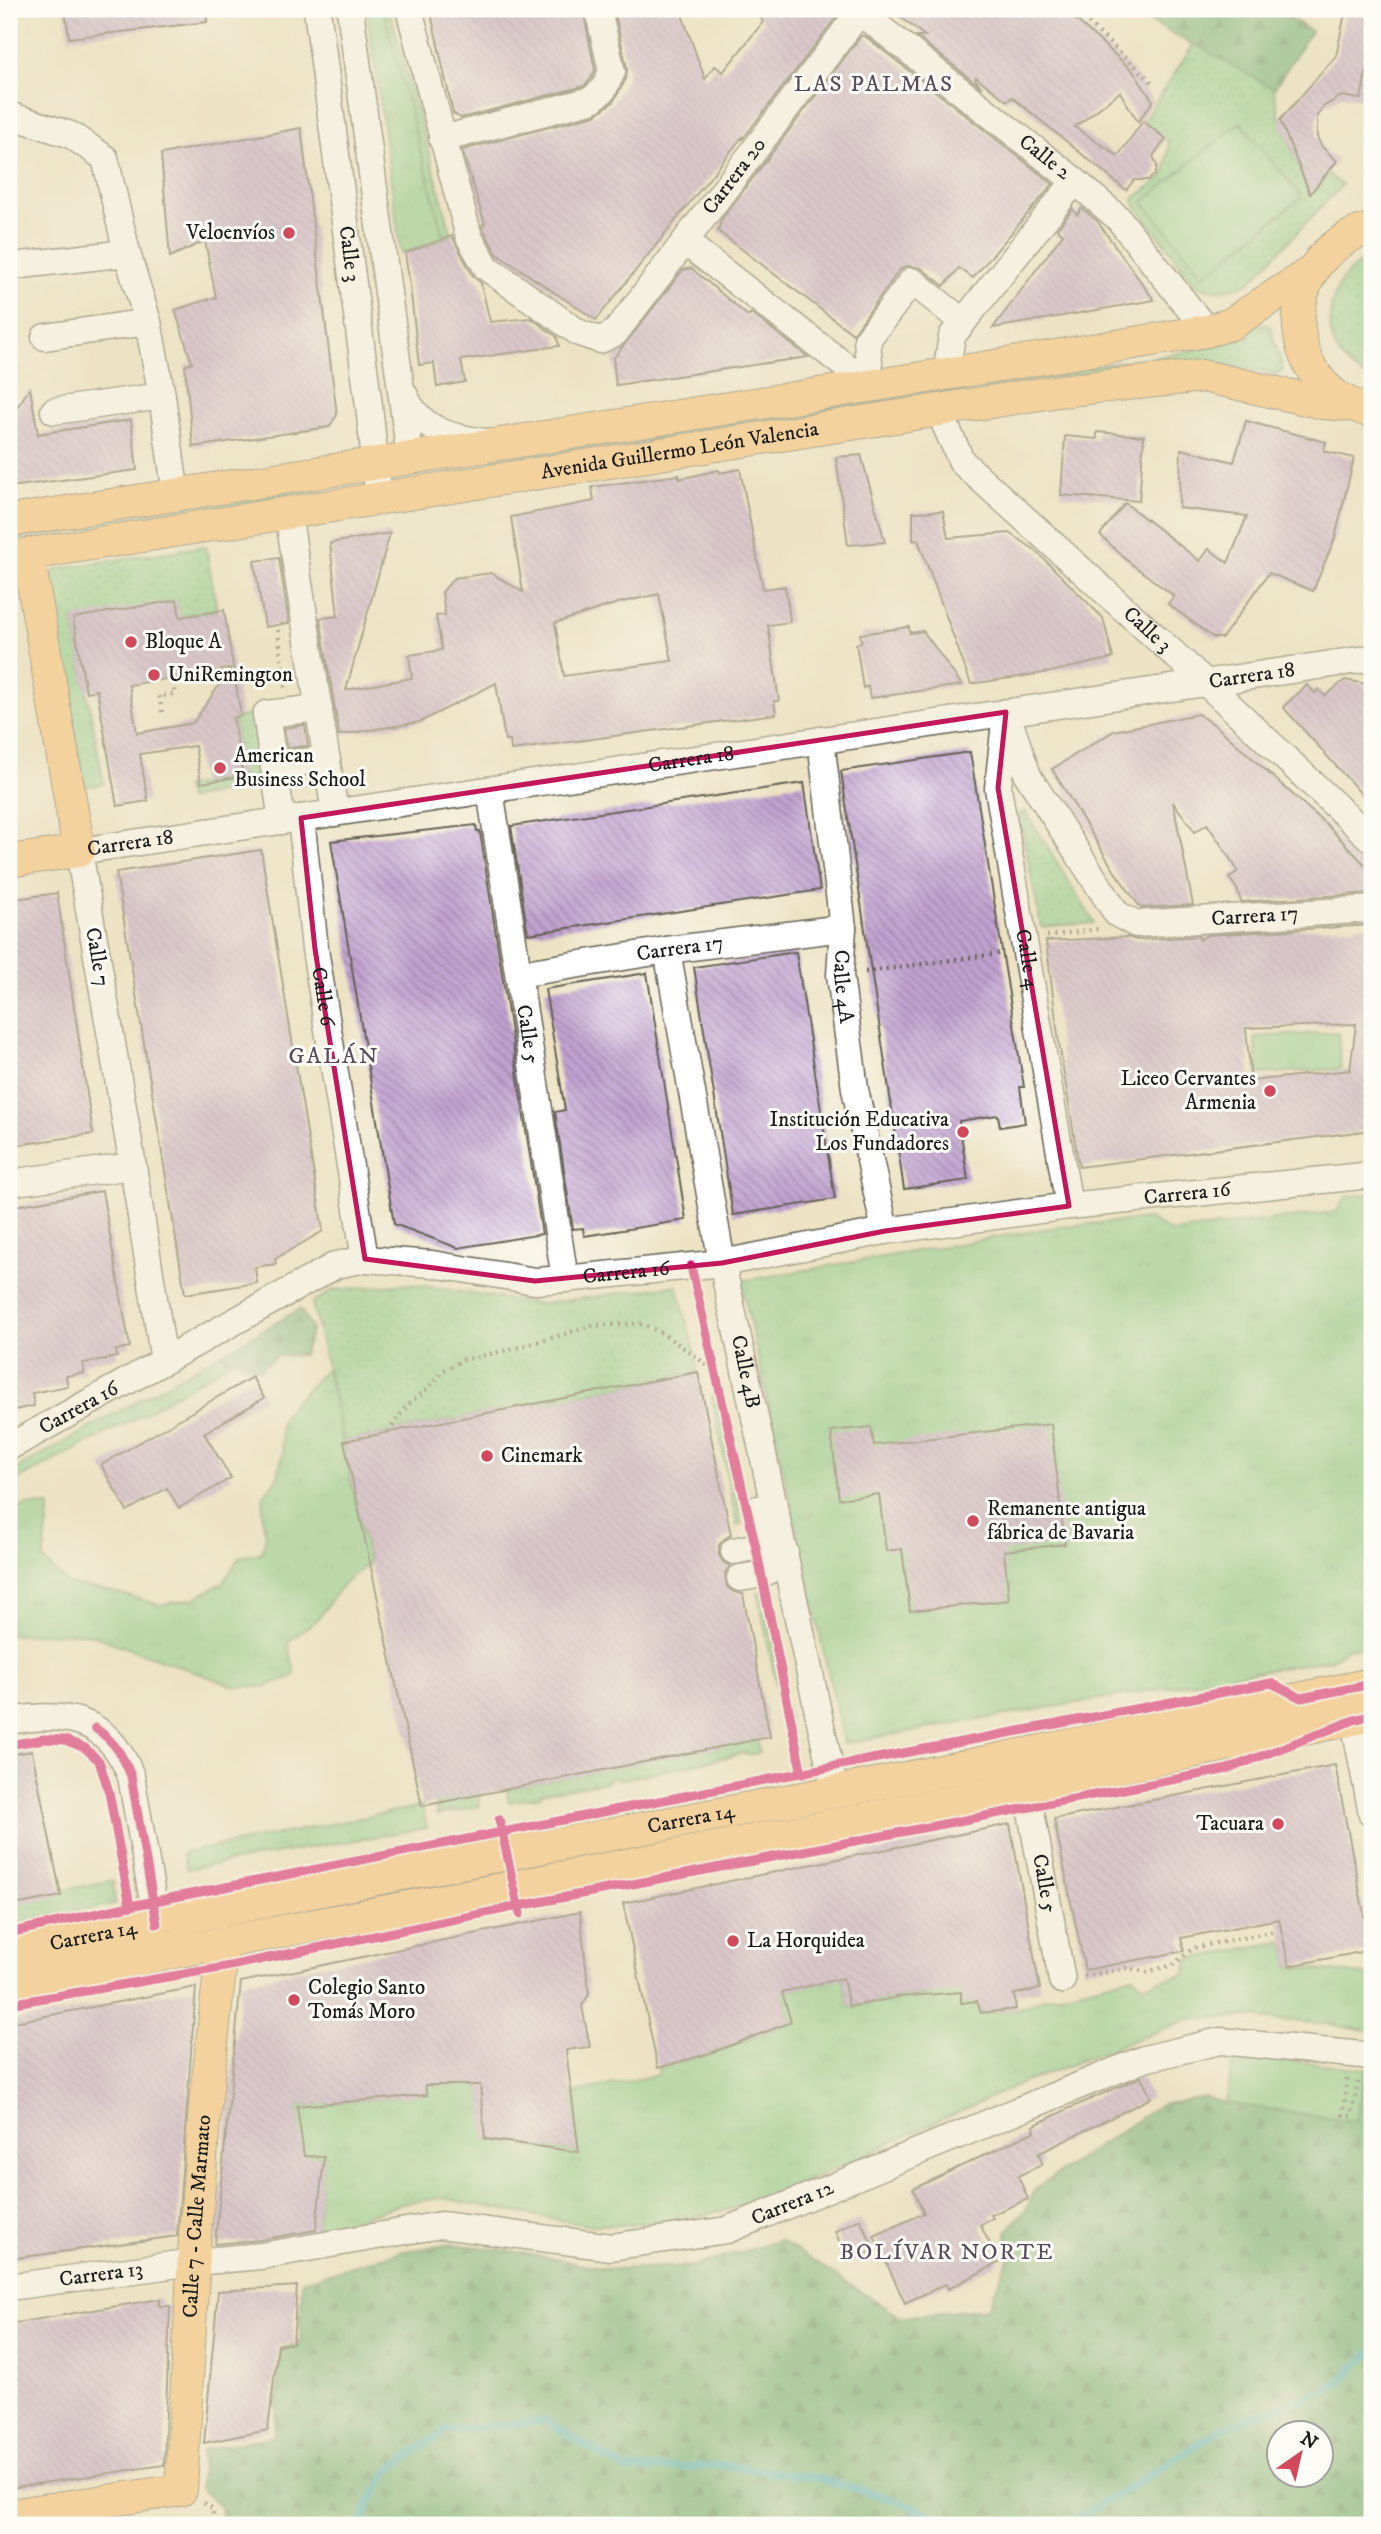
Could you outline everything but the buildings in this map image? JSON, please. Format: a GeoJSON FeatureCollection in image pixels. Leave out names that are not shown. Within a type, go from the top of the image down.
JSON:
{"type":"FeatureCollection","features":[{"type":"Feature","properties":{"kind":"main road"},"geometry":{"type":"LineString","coordinates":[[1361,409],[1329,390],[1313,370],[1302,347],[1298,321],[1301,296],[1311,272],[1332,247],[1361,230],[1372,229]]}},
{"type":"Feature","properties":{"kind":"main road","name":"Avenida Guillermo León Valencia"},"geometry":{"type":"LineString","coordinates":[[9,521],[1207,331],[1231,324],[1311,272]]}},
{"type":"Feature","properties":{"kind":"main road","name":"Avenida Guillermo León Valencia"},"geometry":{"type":"LineString","coordinates":[[18,555],[1059,391],[1203,376],[1361,409]]}},
{"type":"Feature","properties":{"kind":"main road","name":"Calle 7"},"geometry":{"type":"LineString","coordinates":[[18,555],[79,851]]}},
{"type":"Feature","properties":{"kind":"main road","name":"Carrera 18"},"geometry":{"type":"LineString","coordinates":[[9,861],[79,851]]}},
{"type":"Feature","properties":{"kind":"main road"},"geometry":{"type":"LineString","coordinates":[[1301,1698],[1357,1665],[1372,1661]]}},
{"type":"Feature","properties":{"kind":"main road","name":"Carrera 14"},"geometry":{"type":"LineString","coordinates":[[9,1953],[1372,1684]]}},
{"type":"Feature","properties":{"kind":"main road","name":"Carrera 14"},"geometry":{"type":"LineString","coordinates":[[9,1984],[1366,1721]]}},
{"type":"Feature","properties":{"kind":"main road","name":"Calle 7 - Calle Marmato"},"geometry":{"type":"LineString","coordinates":[[9,2515],[181,2490],[205,2107],[223,1942]]}},
{"type":"Feature","properties":{"kind":"street","name":"Calle 3"},"geometry":{"type":"LineString","coordinates":[[317,9],[379,498]]}},
{"type":"Feature","properties":{"kind":"street","name":"Calle 3"},"geometry":{"type":"LineString","coordinates":[[350,9],[410,457]]}},
{"type":"Feature","properties":{"kind":"street"},"geometry":{"type":"LineString","coordinates":[[409,9],[442,139],[591,100],[603,90],[612,72],[598,9]]}},
{"type":"Feature","properties":{"kind":"street","name":"Carrera 20"},"geometry":{"type":"LineString","coordinates":[[442,139],[469,237],[487,268],[579,332],[600,340],[615,333],[859,10]]}},
{"type":"Feature","properties":{"kind":"street","name":"Calle 2"},"geometry":{"type":"LineString","coordinates":[[859,10],[1118,218],[1207,331]]}},
{"type":"Feature","properties":{"kind":"street"},"geometry":{"type":"LineString","coordinates":[[9,115],[71,135],[105,158],[127,253],[148,322],[176,495]]}},
{"type":"Feature","properties":{"kind":"street"},"geometry":{"type":"LineString","coordinates":[[946,374],[952,336],[1075,181]]}},
{"type":"Feature","properties":{"kind":"street"},"geometry":{"type":"LineString","coordinates":[[685,242],[871,386]]}},
{"type":"Feature","properties":{"kind":"street"},"geometry":{"type":"LineString","coordinates":[[13,266],[127,253]]}},
{"type":"Feature","properties":{"kind":"street"},"geometry":{"type":"LineString","coordinates":[[871,386],[867,340],[912,281],[963,322]]}},
{"type":"Feature","properties":{"kind":"street"},"geometry":{"type":"LineString","coordinates":[[45,337],[148,322]]}},
{"type":"Feature","properties":{"kind":"street"},"geometry":{"type":"LineString","coordinates":[[400,385],[410,407],[431,428],[466,440],[499,443]]}},
{"type":"Feature","properties":{"kind":"street"},"geometry":{"type":"LineString","coordinates":[[54,411],[162,396]]}},
{"type":"Feature","properties":{"kind":"street","name":"Calle 3"},"geometry":{"type":"LineString","coordinates":[[938,409],[962,462],[1205,682],[1372,840]]}},
{"type":"Feature","properties":{"kind":"street"},"geometry":{"type":"LineString","coordinates":[[288,513],[335,813]]}},
{"type":"Feature","properties":{"kind":"street","name":"Carrera 18"},"geometry":{"type":"LineString","coordinates":[[79,851],[1372,658]]}},
{"type":"Feature","properties":{"kind":"street"},"geometry":{"type":"LineString","coordinates":[[288,711],[318,708]]}},
{"type":"Feature","properties":{"kind":"street","name":"Calle 6"},"geometry":{"type":"LineString","coordinates":[[288,711],[266,714],[274,766],[292,820],[365,1259]]}},
{"type":"Feature","properties":{"kind":"street"},"geometry":{"type":"LineString","coordinates":[[1006,712],[1028,776],[1045,802]]}},
{"type":"Feature","properties":{"kind":"street","name":"Calle 4"},"geometry":{"type":"LineString","coordinates":[[1006,712],[998,788],[1000,804],[1069,1206]]}},
{"type":"Feature","properties":{"kind":"street","name":"Calle 4A"},"geometry":{"type":"LineString","coordinates":[[821,740],[843,928],[840,975],[855,1089],[885,1231]]}},
{"type":"Feature","properties":{"kind":"street"},"geometry":{"type":"LineString","coordinates":[[274,766],[327,759]]}},
{"type":"Feature","properties":{"kind":"street"},"geometry":{"type":"LineString","coordinates":[[1000,804],[1004,789],[1012,782],[1020,782],[1045,802]]}},
{"type":"Feature","properties":{"kind":"street","name":"Calle 5"},"geometry":{"type":"LineString","coordinates":[[490,790],[565,1279]]}},
{"type":"Feature","properties":{"kind":"street","name":"Carrera 17"},"geometry":{"type":"LineString","coordinates":[[1045,802],[1117,915],[1136,925],[1372,909]]}},
{"type":"Feature","properties":{"kind":"street","name":"Calle 7"},"geometry":{"type":"LineString","coordinates":[[79,851],[164,1361]]}},
{"type":"Feature","properties":{"kind":"street","name":"Carrera 17"},"geometry":{"type":"LineString","coordinates":[[519,974],[667,950],[843,928]]}},
{"type":"Feature","properties":{"kind":"street","name":"Calle 4B"},"geometry":{"type":"LineString","coordinates":[[667,950],[713,1264],[785,1552],[835,1791]]}},
{"type":"Feature","properties":{"kind":"street"},"geometry":{"type":"LineString","coordinates":[[9,1183],[133,1166]]}},
{"type":"Feature","properties":{"kind":"street","name":"Carrera 16"},"geometry":{"type":"LineString","coordinates":[[9,1447],[336,1265],[365,1259],[432,1264],[535,1281],[565,1279],[713,1264],[885,1231],[1069,1206],[1372,1175]]}},
{"type":"Feature","properties":{"kind":"street"},"geometry":{"type":"LineString","coordinates":[[713,1264],[765,1538],[763,1545],[734,1550]]}},
{"type":"Feature","properties":{"kind":"street"},"geometry":{"type":"LineString","coordinates":[[740,1578],[773,1570],[785,1552]]}},
{"type":"Feature","properties":{"kind":"street"},"geometry":{"type":"LineString","coordinates":[[9,1721],[42,1716],[60,1717],[95,1728],[111,1739],[123,1756],[131,1776],[156,1924]]}},
{"type":"Feature","properties":{"kind":"street"},"geometry":{"type":"LineString","coordinates":[[1366,1721],[1372,1814]]}},
{"type":"Feature","properties":{"kind":"street","name":"Calle 5"},"geometry":{"type":"LineString","coordinates":[[1026,1785],[1062,1980]]}},
{"type":"Feature","properties":{"kind":"street","name":"Carrera 12"},"geometry":{"type":"LineString","coordinates":[[194,2262],[261,2256],[442,2225],[611,2247],[727,2230],[1144,2059],[1220,2041],[1368,2055]]}},
{"type":"Feature","properties":{"kind":"street","name":"Carrera 13"},"geometry":{"type":"LineString","coordinates":[[9,2287],[194,2262]]}},
{"type":"Feature","properties":{"kind":"path"},"geometry":{"type":"LineString","coordinates":[[1073,9],[1153,83]]}},
{"type":"Feature","properties":{"kind":"path"},"geometry":{"type":"LineString","coordinates":[[278,630],[288,711]]}},
{"type":"Feature","properties":{"kind":"path"},"geometry":{"type":"LineString","coordinates":[[162,712],[159,696],[175,694],[172,678]]}},
{"type":"Feature","properties":{"kind":"path"},"geometry":{"type":"LineString","coordinates":[[840,975],[1024,950]]}},
{"type":"Feature","properties":{"kind":"path"},"geometry":{"type":"LineString","coordinates":[[388,1432],[406,1407],[443,1371],[463,1360],[498,1353],[595,1325],[642,1324],[658,1331],[696,1356],[717,1376]]}},
{"type":"Feature","properties":{"kind":"path"},"geometry":{"type":"LineString","coordinates":[[711,1352],[720,1390]]}},
{"type":"Feature","properties":{"kind":"path"},"geometry":{"type":"LineString","coordinates":[[1062,1980],[1128,1968],[1147,1972],[1173,1965],[1193,1948],[1275,1931]]}},
{"type":"Feature","properties":{"kind":"path"},"geometry":{"type":"LineString","coordinates":[[1343,2076],[1348,2077],[1343,2115],[1351,2116],[1368,2055]]}},
{"type":"Feature","properties":{"kind":"highlighted area"},"geometry":{"type":"Polygon","coordinates":[[[1006,712],[998,788],[1069,1206],[885,1231],[722,1263],[535,1281],[365,1259],[315,949],[301,818],[1006,712]]]}},
{"type":"Feature","properties":{"kind":"green space"},"geometry":{"type":"Polygon","coordinates":[[[367,9],[383,9],[444,239],[401,254],[367,9]]]}},
{"type":"Feature","properties":{"kind":"green space"},"geometry":{"type":"Polygon","coordinates":[[[383,9],[389,9],[452,236],[444,239],[383,9]]]}},
{"type":"Feature","properties":{"kind":"green space"},"geometry":{"type":"Polygon","coordinates":[[[1139,9],[1276,9],[1311,31],[1274,89],[1140,16],[1139,9]]]}},
{"type":"Feature","properties":{"kind":"green space"},"geometry":{"type":"Polygon","coordinates":[[[1194,44],[1274,89],[1280,120],[1310,193],[1327,173],[1342,185],[1249,283],[1222,290],[1195,284],[1132,200],[1165,175],[1169,142],[1143,121],[1194,44]]]}},
{"type":"Feature","properties":{"kind":"green space"},"geometry":{"type":"Polygon","coordinates":[[[1240,122],[1302,197],[1204,276],[1143,202],[1240,122]]]}},
{"type":"Feature","properties":{"kind":"green space"},"geometry":{"type":"Polygon","coordinates":[[[1372,258],[1372,381],[1352,368],[1339,354],[1330,323],[1334,295],[1340,283],[1359,263],[1372,258]]]}},
{"type":"Feature","properties":{"kind":"green space"},"geometry":{"type":"Polygon","coordinates":[[[1266,324],[1271,327],[1283,371],[1275,374],[1213,364],[1149,363],[492,466],[491,459],[1174,354],[1227,342],[1256,325],[1266,324]]]}},
{"type":"Feature","properties":{"kind":"green space"},"geometry":{"type":"Polygon","coordinates":[[[321,486],[322,492],[9,541],[9,534],[321,486]]]}},
{"type":"Feature","properties":{"kind":"green space"},"geometry":{"type":"Polygon","coordinates":[[[206,546],[217,611],[180,617],[73,618],[104,784],[84,787],[48,579],[56,569],[206,546]]]}},
{"type":"Feature","properties":{"kind":"green space"},"geometry":{"type":"Polygon","coordinates":[[[250,715],[263,785],[188,799],[185,787],[243,776],[233,718],[250,715]]]}},
{"type":"Feature","properties":{"kind":"green space"},"geometry":{"type":"Polygon","coordinates":[[[1025,811],[1094,923],[1041,927],[1019,814],[1025,811]]]}},
{"type":"Feature","properties":{"kind":"green space"},"geometry":{"type":"Polygon","coordinates":[[[1338,1032],[1341,1069],[1258,1074],[1255,1037],[1338,1032]]]}},
{"type":"Feature","properties":{"kind":"green space"},"geometry":{"type":"Polygon","coordinates":[[[1372,1193],[1372,1645],[1347,1649],[1332,1659],[844,1743],[741,1281],[1062,1226],[1149,1219],[1170,1232],[1336,1212],[1347,1196],[1372,1193]]]}},
{"type":"Feature","properties":{"kind":"green space"},"geometry":{"type":"Polygon","coordinates":[[[410,1284],[541,1304],[677,1285],[698,1372],[344,1441],[312,1303],[333,1290],[410,1284]]]}},
{"type":"Feature","properties":{"kind":"green space"},"geometry":{"type":"Polygon","coordinates":[[[300,1309],[312,1329],[303,1355],[276,1356],[260,1369],[225,1358],[222,1353],[300,1309]]]}},
{"type":"Feature","properties":{"kind":"green space"},"geometry":{"type":"Polygon","coordinates":[[[222,1353],[225,1358],[234,1360],[142,1415],[9,1484],[9,1473],[222,1353]]]}},
{"type":"Feature","properties":{"kind":"green space"},"geometry":{"type":"Polygon","coordinates":[[[327,1368],[369,1564],[352,1576],[336,1593],[318,1619],[288,1642],[295,1673],[292,1677],[263,1687],[234,1686],[86,1633],[9,1635],[9,1511],[29,1505],[50,1506],[43,1560],[68,1584],[114,1592],[160,1605],[195,1598],[224,1582],[239,1557],[261,1553],[266,1536],[262,1517],[264,1495],[277,1478],[283,1453],[280,1426],[286,1411],[327,1368]]]}},
{"type":"Feature","properties":{"kind":"green space"},"geometry":{"type":"Polygon","coordinates":[[[717,1396],[742,1525],[737,1526],[712,1397],[717,1396]]]}},
{"type":"Feature","properties":{"kind":"green space"},"geometry":{"type":"Polygon","coordinates":[[[763,1591],[788,1720],[783,1721],[758,1592],[763,1591]]]}},
{"type":"Feature","properties":{"kind":"green space"},"geometry":{"type":"Polygon","coordinates":[[[757,1739],[760,1753],[745,1753],[619,1780],[618,1777],[606,1780],[607,1782],[541,1793],[541,1796],[509,1802],[507,1789],[757,1739]]]}},
{"type":"Feature","properties":{"kind":"green space"},"geometry":{"type":"Polygon","coordinates":[[[478,1794],[480,1806],[437,1815],[435,1803],[478,1794]]]}},
{"type":"Feature","properties":{"kind":"green space"},"geometry":{"type":"Polygon","coordinates":[[[422,1806],[427,1828],[187,1869],[183,1853],[422,1806]]]}},
{"type":"Feature","properties":{"kind":"green space"},"geometry":{"type":"Polygon","coordinates":[[[113,1880],[115,1904],[14,1923],[10,1905],[113,1880]]]}},
{"type":"Feature","properties":{"kind":"green space"},"geometry":{"type":"Polygon","coordinates":[[[1284,1941],[1289,1966],[1372,1976],[1372,2032],[1334,2025],[1250,2017],[1189,2019],[1020,2084],[788,2190],[730,2209],[684,2219],[627,2225],[585,2225],[441,2198],[403,2203],[316,2233],[323,2158],[300,2156],[297,2106],[427,2094],[425,2085],[480,2085],[486,2139],[578,2152],[571,2093],[658,2075],[658,2068],[724,2049],[791,2022],[782,1992],[843,1978],[849,2007],[898,1997],[930,1995],[961,1981],[961,2003],[977,2001],[981,2013],[1016,2009],[1042,1999],[1133,1976],[1143,1985],[1186,1974],[1188,1959],[1284,1941]]]}},
{"type":"Feature","properties":{"kind":"green space"},"geometry":{"type":"Polygon","coordinates":[[[1234,2054],[1366,2069],[1356,2121],[1226,2103],[1234,2054]]]}},
{"type":"Feature","properties":{"kind":"green space"},"geometry":{"type":"Polygon","coordinates":[[[1366,2069],[1372,2071],[1372,2525],[222,2525],[221,2507],[200,2488],[202,2450],[274,2436],[281,2348],[300,2344],[302,2281],[403,2251],[453,2244],[511,2251],[611,2269],[696,2266],[780,2240],[900,2317],[988,2308],[1008,2260],[1007,2231],[1026,2209],[1036,2188],[1160,2105],[1204,2097],[1226,2103],[1355,2121],[1366,2069]]]}},
{"type":"Feature","properties":{"kind":"waterway"},"geometry":{"type":"LineString","coordinates":[[1066,2525],[1223,2428],[1332,2388],[1372,2352]]}},
{"type":"Feature","properties":{"kind":"waterway"},"geometry":{"type":"LineString","coordinates":[[364,2525],[366,2509],[389,2470],[446,2430],[545,2421],[627,2470],[723,2465],[818,2478],[882,2496],[961,2525]]}},
{"type":"Feature","properties":{"kind":"cycle path"},"geometry":{"type":"LineString","coordinates":[[691,1266],[756,1548],[802,1774]]}},
{"type":"Feature","properties":{"kind":"cycle path"},"geometry":{"type":"LineString","coordinates":[[9,1745],[44,1739],[65,1740],[85,1748],[99,1761],[109,1792],[130,1906],[830,1767],[1271,1683],[1301,1698],[1372,1684]]}},
{"type":"Feature","properties":{"kind":"cycle path"},"geometry":{"type":"LineString","coordinates":[[9,2004],[220,1968],[519,1906],[1228,1769],[1372,1715]]}},
{"type":"Feature","properties":{"kind":"cycle path"},"geometry":{"type":"LineString","coordinates":[[95,1728],[117,1749],[131,1776],[157,1924]]}},
{"type":"Feature","properties":{"kind":"cycle path"},"geometry":{"type":"LineString","coordinates":[[499,1819],[520,1914]]}},
{"type":"Feature","properties":{"kind":"cycle path"},"geometry":{"type":"LineString","coordinates":[[9,1933],[130,1906]]}},
{"type":"Feature","properties":{"kind":"place","name":"Veloenvíos"},"geometry":{"type":"Point","coordinates":[289,233]}},
{"type":"Feature","properties":{"kind":"place","name":"Bloque A"},"geometry":{"type":"Point","coordinates":[131,642]}},
{"type":"Feature","properties":{"kind":"place","name":"UniRemington"},"geometry":{"type":"Point","coordinates":[154,675]}},
{"type":"Feature","properties":{"kind":"place","name":"American Business School"},"geometry":{"type":"Point","coordinates":[220,768]}},
{"type":"Feature","properties":{"kind":"place","name":"Liceo Cervantes Armenia"},"geometry":{"type":"Point","coordinates":[1270,1091]}},
{"type":"Feature","properties":{"kind":"place","name":"Institución Educativa Los Fundadores"},"geometry":{"type":"Point","coordinates":[963,1132]}},
{"type":"Feature","properties":{"kind":"place","name":"Cinemark"},"geometry":{"type":"Point","coordinates":[487,1456]}},
{"type":"Feature","properties":{"kind":"place","name":"Remanente antigua fábrica de Bavaria"},"geometry":{"type":"Point","coordinates":[973,1521]}},
{"type":"Feature","properties":{"kind":"place","name":"Tacuara"},"geometry":{"type":"Point","coordinates":[1278,1824]}},
{"type":"Feature","properties":{"kind":"place","name":"La Horquidea"},"geometry":{"type":"Point","coordinates":[733,1941]}},
{"type":"Feature","properties":{"kind":"place","name":"Colegio Santo Tomás Moro"},"geometry":{"type":"Point","coordinates":[294,2000]}},
{"type":"Feature","properties":{"kind":"district","name":"LAS PALMAS"},"geometry":{"type":"Point","coordinates":[874,84]}},
{"type":"Feature","properties":{"kind":"district","name":"GALÁN"},"geometry":{"type":"Point","coordinates":[334,1056]}},
{"type":"Feature","properties":{"kind":"district","name":"BOLÍVAR NORTE"},"geometry":{"type":"Point","coordinates":[947,2252]}}]}
